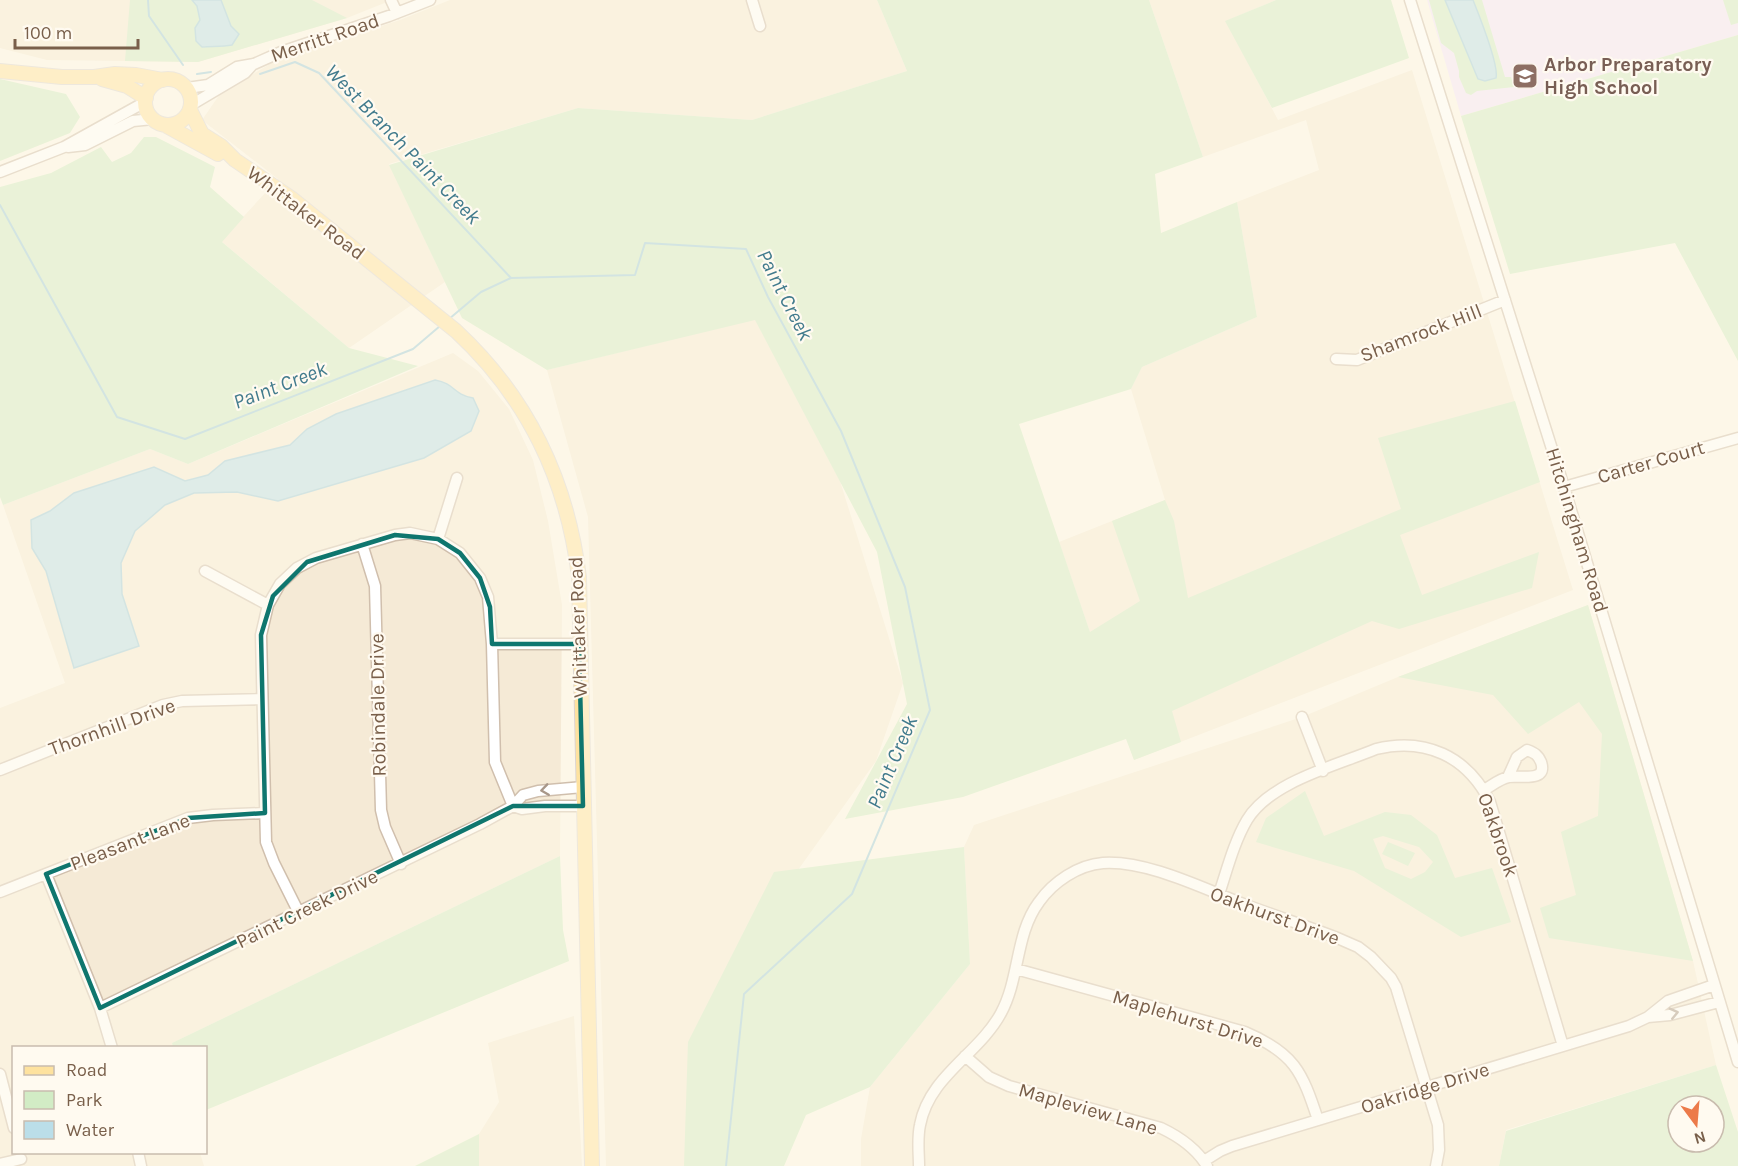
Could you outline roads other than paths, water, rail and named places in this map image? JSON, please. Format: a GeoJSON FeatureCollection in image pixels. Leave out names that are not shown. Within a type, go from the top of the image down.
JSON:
{"type":"FeatureCollection","features":[{"type":"Feature","properties":{"kind":"main road"},"geometry":{"type":"LineString","coordinates":[[0,71],[62,77],[136,75],[176,80],[187,88],[191,99],[191,108],[187,116],[177,123],[159,122],[149,114],[146,100],[152,86],[163,80]]}},
{"type":"Feature","properties":{"kind":"main road"},"geometry":{"type":"LineString","coordinates":[[94,77],[126,86],[146,100]]}},
{"type":"Feature","properties":{"kind":"main road","name":"Whittaker Road"},"geometry":{"type":"LineString","coordinates":[[191,108],[202,134],[235,160],[291,198],[478,351],[511,391],[528,418],[551,465],[568,516],[576,552],[580,604],[579,644],[592,1166]]}},
{"type":"Feature","properties":{"kind":"main road","name":"Whittaker Road"},"geometry":{"type":"LineString","coordinates":[[159,122],[216,154],[235,160]]}},
{"type":"Feature","properties":{"kind":"street"},"geometry":{"type":"LineString","coordinates":[[391,0],[397,13]]}},
{"type":"Feature","properties":{"kind":"street","name":"Merritt Road"},"geometry":{"type":"LineString","coordinates":[[187,88],[208,85],[237,67],[254,64],[281,52],[430,0]]}},
{"type":"Feature","properties":{"kind":"street"},"geometry":{"type":"LineString","coordinates":[[752,0],[760,26]]}},
{"type":"Feature","properties":{"kind":"street","name":"Hitchingham Road"},"geometry":{"type":"LineString","coordinates":[[1410,0],[1564,487],[1738,1062]]}},
{"type":"Feature","properties":{"kind":"street","name":"Merritt Road"},"geometry":{"type":"LineString","coordinates":[[191,108],[245,73],[254,64]]}},
{"type":"Feature","properties":{"kind":"street"},"geometry":{"type":"LineString","coordinates":[[0,172],[64,147],[146,100]]}},
{"type":"Feature","properties":{"kind":"street"},"geometry":{"type":"LineString","coordinates":[[64,147],[85,145],[133,121],[159,122]]}},
{"type":"Feature","properties":{"kind":"street","name":"Shamrock Hill"},"geometry":{"type":"LineString","coordinates":[[1335,358],[1357,360],[1505,300]]}},
{"type":"Feature","properties":{"kind":"street","name":"Carter Court"},"geometry":{"type":"LineString","coordinates":[[1564,487],[1738,438]]}},
{"type":"Feature","properties":{"kind":"street"},"geometry":{"type":"LineString","coordinates":[[438,539],[457,478]]}},
{"type":"Feature","properties":{"kind":"street"},"geometry":{"type":"LineString","coordinates":[[299,913],[269,852],[265,813],[261,635],[268,605],[280,584],[297,568],[316,558],[395,535],[410,533],[438,539],[460,553],[480,578],[490,607],[495,762],[513,806]]}},
{"type":"Feature","properties":{"kind":"street","name":"Robindale Drive"},"geometry":{"type":"LineString","coordinates":[[362,544],[375,586],[381,810],[385,827],[401,864]]}},
{"type":"Feature","properties":{"kind":"street"},"geometry":{"type":"LineString","coordinates":[[205,571],[268,605]]}},
{"type":"Feature","properties":{"kind":"street"},"geometry":{"type":"LineString","coordinates":[[492,644],[579,644]]}},
{"type":"Feature","properties":{"kind":"street","name":"Thornhill Drive"},"geometry":{"type":"LineString","coordinates":[[0,770],[163,705],[182,700],[262,699]]}},
{"type":"Feature","properties":{"kind":"street"},"geometry":{"type":"LineString","coordinates":[[1302,717],[1323,771]]}},
{"type":"Feature","properties":{"kind":"street","name":"Oakbrook"},"geometry":{"type":"LineString","coordinates":[[1219,894],[1244,827],[1256,808],[1275,791],[1389,746],[1420,746],[1438,751],[1465,768],[1484,790],[1494,814],[1563,1046]]}},
{"type":"Feature","properties":{"kind":"street"},"geometry":{"type":"LineString","coordinates":[[1484,790],[1508,777]]}},
{"type":"Feature","properties":{"kind":"street","name":"Paint Creek Drive"},"geometry":{"type":"LineString","coordinates":[[100,1008],[401,864],[513,806],[518,799],[529,793],[583,787]]}},
{"type":"Feature","properties":{"kind":"street","name":"Paint Creek Drive"},"geometry":{"type":"LineString","coordinates":[[513,806],[522,809],[545,806],[583,806]]}},
{"type":"Feature","properties":{"kind":"street","name":"Pleasant Lane"},"geometry":{"type":"LineString","coordinates":[[0,892],[188,818],[265,813]]}},
{"type":"Feature","properties":{"kind":"street","name":"Oakhurst Drive"},"geometry":{"type":"LineString","coordinates":[[919,1166],[920,1124],[927,1104],[941,1081],[990,1029],[1002,1011],[1016,969],[1023,934],[1039,902],[1055,885],[1074,872],[1102,863],[1140,866],[1335,937],[1358,947],[1371,957],[1391,978],[1396,987],[1438,1125],[1439,1150],[1436,1166]]}},
{"type":"Feature","properties":{"kind":"street"},"geometry":{"type":"LineString","coordinates":[[46,874],[100,1008],[112,1046]]}},
{"type":"Feature","properties":{"kind":"street","name":"Maplehurst Drive"},"geometry":{"type":"LineString","coordinates":[[1016,969],[1245,1032],[1266,1041],[1281,1051],[1302,1076],[1318,1120]]}},
{"type":"Feature","properties":{"kind":"street","name":"Oakridge Drive"},"geometry":{"type":"LineString","coordinates":[[1206,1164],[1220,1151],[1232,1146],[1629,1026],[1648,1017],[1668,1001],[1714,985]]}},
{"type":"Feature","properties":{"kind":"street","name":"Oakridge Drive"},"geometry":{"type":"LineString","coordinates":[[1648,1017],[1670,1015],[1719,1002]]}},
{"type":"Feature","properties":{"kind":"street","name":"Mapleview Lane"},"geometry":{"type":"LineString","coordinates":[[965,1056],[988,1077],[1009,1086],[1161,1128],[1184,1140],[1206,1164]]}},
{"type":"Feature","properties":{"kind":"street"},"geometry":{"type":"LineString","coordinates":[[0,1074],[12,1120]]}},
{"type":"Feature","properties":{"kind":"street"},"geometry":{"type":"LineString","coordinates":[[0,1164],[21,1159]]}},
{"type":"Feature","properties":{"kind":"water"},"geometry":{"type":"Polygon","coordinates":[[[192,0],[221,0],[231,26],[239,34],[232,45],[202,47],[196,41],[195,28],[200,20],[197,6],[192,0]]]}},
{"type":"Feature","properties":{"kind":"water"},"geometry":{"type":"Polygon","coordinates":[[[1445,0],[1473,0],[1492,52],[1496,78],[1485,81],[1478,79],[1445,0]]]}},
{"type":"Feature","properties":{"kind":"water"},"geometry":{"type":"Polygon","coordinates":[[[435,380],[473,398],[479,411],[471,431],[424,458],[278,501],[237,492],[194,493],[165,505],[135,531],[121,563],[122,594],[139,646],[74,668],[46,571],[32,548],[31,520],[50,511],[74,493],[154,467],[185,481],[208,475],[225,461],[290,445],[307,429],[336,414],[435,380]]]}},
{"type":"Feature","properties":{"kind":"waterway","name":"West Branch Paint Creek"},"geometry":{"type":"LineString","coordinates":[[148,0],[149,16],[183,65]]}},
{"type":"Feature","properties":{"kind":"waterway","name":"West Branch Paint Creek"},"geometry":{"type":"LineString","coordinates":[[260,74],[295,62],[319,73],[511,278]]}},
{"type":"Feature","properties":{"kind":"waterway","name":"West Branch Paint Creek"},"geometry":{"type":"LineString","coordinates":[[197,74],[211,72]]}},
{"type":"Feature","properties":{"kind":"waterway","name":"Paint Creek"},"geometry":{"type":"LineString","coordinates":[[0,205],[117,417],[185,439],[413,349],[440,326]]}},
{"type":"Feature","properties":{"kind":"waterway","name":"Paint Creek"},"geometry":{"type":"LineString","coordinates":[[449,319],[481,292],[511,278],[635,275],[645,243],[746,249],[768,297],[841,431],[905,587],[930,710],[852,894],[744,994],[726,1166]]}},
{"type":"Feature","properties":{"kind":"place","name":"Arbor Preparatory High School"},"geometry":{"type":"Point","coordinates":[1525,76]}}]}
